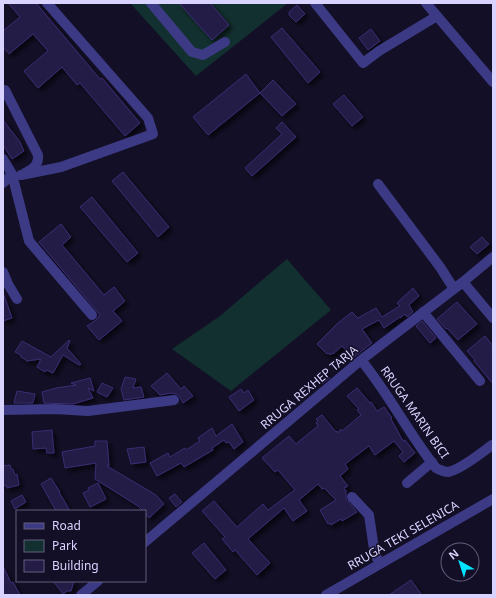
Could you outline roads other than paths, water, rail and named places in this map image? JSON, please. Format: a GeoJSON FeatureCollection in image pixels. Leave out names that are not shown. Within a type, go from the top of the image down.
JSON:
{"type":"FeatureCollection","features":[{"type":"Feature","properties":{"kind":"street"},"geometry":{"type":"LineString","coordinates":[[16,175],[61,167],[153,134],[148,118],[47,3]]}},
{"type":"Feature","properties":{"kind":"street"},"geometry":{"type":"LineString","coordinates":[[151,3],[192,52],[203,55],[224,42]]}},
{"type":"Feature","properties":{"kind":"street"},"geometry":{"type":"LineString","coordinates":[[315,3],[363,63],[379,51],[437,16]]}},
{"type":"Feature","properties":{"kind":"street"},"geometry":{"type":"LineString","coordinates":[[426,3],[493,82]]}},
{"type":"Feature","properties":{"kind":"street"},"geometry":{"type":"LineString","coordinates":[[3,183],[16,175],[34,168],[37,164],[38,155],[4,90]]}},
{"type":"Feature","properties":{"kind":"street"},"geometry":{"type":"LineString","coordinates":[[3,159],[16,175],[29,241],[92,315]]}},
{"type":"Feature","properties":{"kind":"street"},"geometry":{"type":"LineString","coordinates":[[378,184],[440,267],[454,289]]}},
{"type":"Feature","properties":{"kind":"street","name":"RRUGA REXHEP TARJA"},"geometry":{"type":"LineString","coordinates":[[146,541],[361,360],[463,282],[493,257]]}},
{"type":"Feature","properties":{"kind":"street"},"geometry":{"type":"LineString","coordinates":[[3,272],[17,299]]}},
{"type":"Feature","properties":{"kind":"street"},"geometry":{"type":"LineString","coordinates":[[463,282],[493,318]]}},
{"type":"Feature","properties":{"kind":"street"},"geometry":{"type":"LineString","coordinates":[[423,312],[480,380]]}},
{"type":"Feature","properties":{"kind":"street","name":"RRUGA MARIN BICI"},"geometry":{"type":"LineString","coordinates":[[361,360],[376,378],[436,468],[444,472],[449,472],[477,457],[492,445]]}},
{"type":"Feature","properties":{"kind":"street"},"geometry":{"type":"LineString","coordinates":[[3,410],[88,411],[174,400]]}},
{"type":"Feature","properties":{"kind":"street"},"geometry":{"type":"LineString","coordinates":[[407,483],[432,462]]}},
{"type":"Feature","properties":{"kind":"street"},"geometry":{"type":"LineString","coordinates":[[352,497],[369,515],[374,549],[379,564]]}},
{"type":"Feature","properties":{"kind":"street","name":"RRUGA TEKI SELENICA"},"geometry":{"type":"LineString","coordinates":[[326,595],[493,499]]}},
{"type":"Feature","properties":{"kind":"street"},"geometry":{"type":"LineString","coordinates":[[81,595],[97,582]]}}]}
